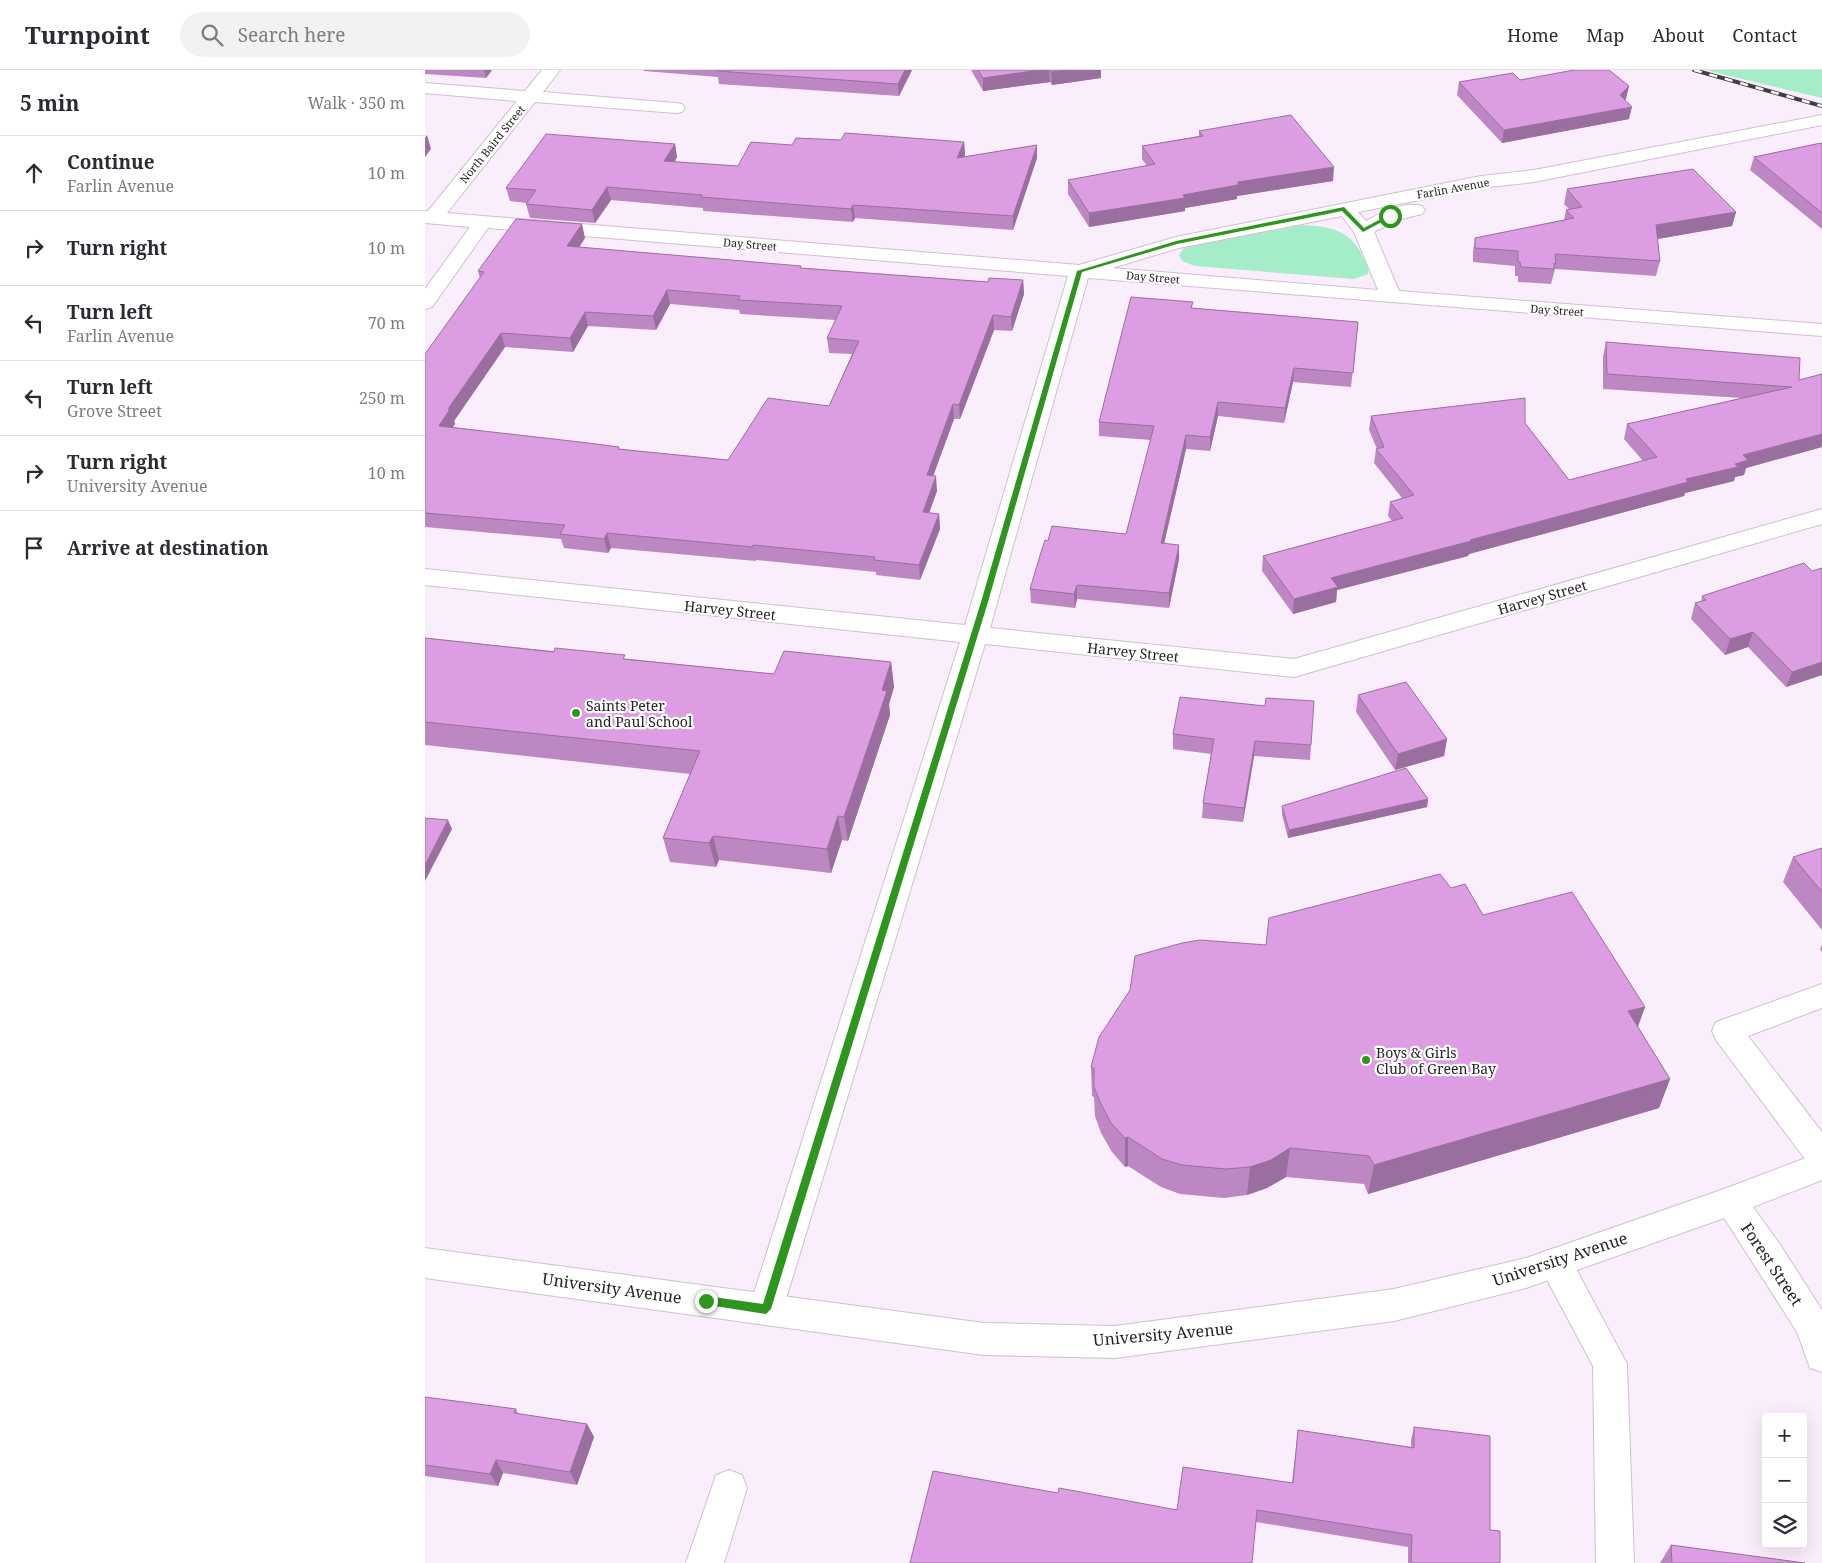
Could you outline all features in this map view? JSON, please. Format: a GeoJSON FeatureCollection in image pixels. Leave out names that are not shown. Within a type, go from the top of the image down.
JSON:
{"type":"FeatureCollection","features":[{"type":"Feature","properties":{"kind":"street","name":"North Baird Street"},"geometry":{"type":"LineString","coordinates":[[429,218],[551,70]]}},
{"type":"Feature","properties":{"kind":"street"},"geometry":{"type":"LineString","coordinates":[[425,88],[676,108]]}},
{"type":"Feature","properties":{"kind":"street","name":"Farlin Avenue"},"geometry":{"type":"LineString","coordinates":[[1080,271],[1176,243],[1481,182],[1534,176],[1822,120]]}},
{"type":"Feature","properties":{"kind":"street","name":"Farlin Avenue"},"geometry":{"type":"LineString","coordinates":[[1363,230],[1390,216],[1493,193],[1534,176]]}},
{"type":"Feature","properties":{"kind":"street"},"geometry":{"type":"LineString","coordinates":[[1344,209],[1363,230],[1391,297]]}},
{"type":"Feature","properties":{"kind":"street","name":"Day Street"},"geometry":{"type":"LineString","coordinates":[[429,218],[1391,297],[1822,330]]}},
{"type":"Feature","properties":{"kind":"street"},"geometry":{"type":"LineString","coordinates":[[425,303],[483,222]]}},
{"type":"Feature","properties":{"kind":"street"},"geometry":{"type":"LineString","coordinates":[[766,1309],[974,636],[1080,271]]}},
{"type":"Feature","properties":{"kind":"street","name":"Harvey Street"},"geometry":{"type":"LineString","coordinates":[[425,577],[974,636],[1294,668],[1822,516]]}},
{"type":"Feature","properties":{"kind":"street"},"geometry":{"type":"LineString","coordinates":[[1822,996],[1727,1031],[1822,1157]]}},
{"type":"Feature","properties":{"kind":"street","name":"University Avenue"},"geometry":{"type":"LineString","coordinates":[[425,1264],[984,1339],[1115,1342],[1394,1305],[1526,1273],[1730,1202],[1822,1166]]}},
{"type":"Feature","properties":{"kind":"street","name":"Forest Street"},"geometry":{"type":"LineString","coordinates":[[1730,1202],[1767,1254],[1812,1325],[1822,1356]]}},
{"type":"Feature","properties":{"kind":"street"},"geometry":{"type":"LineString","coordinates":[[1555,1263],[1610,1364],[1615,1563]]}},
{"type":"Feature","properties":{"kind":"street"},"geometry":{"type":"LineString","coordinates":[[705,1563],[729,1488]]}},
{"type":"Feature","properties":{"kind":"green space"},"geometry":{"type":"Polygon","coordinates":[[[1705,70],[1822,70],[1822,98],[1705,70]]]}},
{"type":"Feature","properties":{"kind":"green space"},"geometry":{"type":"Polygon","coordinates":[[[1303,225],[1332,229],[1347,236],[1359,249],[1367,266],[1368,274],[1354,279],[1195,266],[1182,261],[1179,255],[1184,248],[1191,246],[1303,225]]]}},
{"type":"Feature","properties":{"kind":"building"},"geometry":{"type":"Polygon","coordinates":[[[718,70],[905,70],[898,84],[718,70]]]}},
{"type":"Feature","properties":{"kind":"building"},"geometry":{"type":"Polygon","coordinates":[[[978,70],[1040,70],[983,78],[978,70]]]}},
{"type":"Feature","properties":{"kind":"building"},"geometry":{"type":"Polygon","coordinates":[[[1050,70],[1066,70],[1051,72],[1050,70]]]}},
{"type":"Feature","properties":{"kind":"building"},"geometry":{"type":"Polygon","coordinates":[[[1574,70],[1609,70],[1629,86],[1620,95],[1632,107],[1504,130],[1459,82],[1513,73],[1520,80],[1574,70]]]}},
{"type":"Feature","properties":{"kind":"building"},"geometry":{"type":"Polygon","coordinates":[[[1291,115],[1334,167],[1238,182],[1238,185],[1183,195],[1185,198],[1089,213],[1068,180],[1155,164],[1142,146],[1203,136],[1199,131],[1291,115]]]}},
{"type":"Feature","properties":{"kind":"building"},"geometry":{"type":"Polygon","coordinates":[[[845,133],[964,142],[957,158],[1037,145],[1013,216],[853,205],[851,209],[701,197],[702,195],[607,187],[592,210],[526,204],[536,190],[506,188],[546,134],[675,144],[664,161],[738,166],[751,142],[792,145],[796,138],[841,140],[845,133]]]}},
{"type":"Feature","properties":{"kind":"building"},"geometry":{"type":"Polygon","coordinates":[[[1822,144],[1822,213],[1754,157],[1822,144]]]}},
{"type":"Feature","properties":{"kind":"building"},"geometry":{"type":"Polygon","coordinates":[[[1693,169],[1736,212],[1656,225],[1660,261],[1555,254],[1556,264],[1554,263],[1554,269],[1521,267],[1520,262],[1518,262],[1518,251],[1475,248],[1475,238],[1574,218],[1566,210],[1582,207],[1567,189],[1693,169]]]}},
{"type":"Feature","properties":{"kind":"building"},"geometry":{"type":"Polygon","coordinates":[[[516,219],[582,224],[567,246],[801,266],[800,268],[988,282],[989,278],[1023,280],[1011,317],[993,315],[959,405],[953,404],[927,475],[936,476],[923,512],[939,514],[919,565],[874,560],[875,557],[753,545],[753,547],[607,533],[604,539],[560,534],[565,525],[425,513],[425,354],[484,272],[478,271],[516,219]],[[667,290],[653,316],[585,312],[570,338],[501,333],[448,409],[450,409],[439,426],[619,447],[618,449],[728,460],[768,398],[829,406],[859,341],[827,338],[842,306],[738,300],[740,296],[667,290]]]}},
{"type":"Feature","properties":{"kind":"building"},"geometry":{"type":"Polygon","coordinates":[[[1131,297],[1193,302],[1191,308],[1358,322],[1353,373],[1294,368],[1285,408],[1218,402],[1210,437],[1186,435],[1161,543],[1179,545],[1169,593],[1077,585],[1074,594],[1030,589],[1045,540],[1048,541],[1052,526],[1126,534],[1154,426],[1099,422],[1131,297]]]}},
{"type":"Feature","properties":{"kind":"building"},"geometry":{"type":"Polygon","coordinates":[[[1606,342],[1800,358],[1799,380],[1822,374],[1822,434],[1743,455],[1748,460],[1735,464],[1738,467],[1686,479],[1688,482],[1331,578],[1338,587],[1294,599],[1263,556],[1403,518],[1390,502],[1414,495],[1376,449],[1384,447],[1371,416],[1525,398],[1525,423],[1569,480],[1657,457],[1627,424],[1792,387],[1607,374],[1606,342]]]}},
{"type":"Feature","properties":{"kind":"building"},"geometry":{"type":"Polygon","coordinates":[[[1804,563],[1812,571],[1822,568],[1822,662],[1792,672],[1753,632],[1730,639],[1695,603],[1706,600],[1702,596],[1804,563]]]}},
{"type":"Feature","properties":{"kind":"building"},"geometry":{"type":"Polygon","coordinates":[[[425,638],[554,652],[555,648],[625,655],[623,659],[774,674],[784,651],[891,662],[882,690],[887,691],[844,817],[838,816],[827,849],[713,836],[709,843],[663,838],[700,751],[425,722],[425,638]]]}},
{"type":"Feature","properties":{"kind":"building"},"geometry":{"type":"Polygon","coordinates":[[[1406,682],[1447,739],[1398,754],[1358,695],[1406,682]]]}},
{"type":"Feature","properties":{"kind":"building"},"geometry":{"type":"Polygon","coordinates":[[[1180,697],[1265,706],[1266,698],[1314,701],[1311,745],[1255,741],[1244,808],[1203,803],[1214,739],[1173,734],[1180,697]]]}},
{"type":"Feature","properties":{"kind":"building"},"geometry":{"type":"Polygon","coordinates":[[[1406,768],[1428,799],[1289,830],[1282,806],[1406,768]]]}},
{"type":"Feature","properties":{"kind":"building"},"geometry":{"type":"Polygon","coordinates":[[[425,818],[448,820],[425,865],[425,818]]]}},
{"type":"Feature","properties":{"kind":"building"},"geometry":{"type":"Polygon","coordinates":[[[1822,848],[1822,892],[1793,857],[1822,848]]]}},
{"type":"Feature","properties":{"kind":"building","name":"Boys & Girls Club of Green Bay"},"geometry":{"type":"Polygon","coordinates":[[[1440,874],[1451,888],[1465,884],[1483,915],[1572,892],[1645,1007],[1628,1011],[1670,1079],[1374,1165],[1369,1156],[1290,1148],[1271,1160],[1250,1167],[1226,1169],[1182,1165],[1162,1159],[1128,1137],[1125,1138],[1111,1123],[1094,1087],[1094,1068],[1091,1067],[1099,1037],[1130,990],[1135,956],[1200,940],[1266,945],[1269,918],[1440,874]]]}},
{"type":"Feature","properties":{"kind":"building"},"geometry":{"type":"Polygon","coordinates":[[[425,1397],[516,1409],[514,1413],[587,1424],[570,1472],[496,1460],[490,1474],[425,1465],[425,1397]]]}},
{"type":"Feature","properties":{"kind":"building"},"geometry":{"type":"Polygon","coordinates":[[[1414,1427],[1490,1436],[1490,1530],[1500,1531],[1500,1563],[1411,1563],[1412,1535],[1257,1510],[1252,1563],[910,1563],[933,1471],[1058,1493],[1059,1488],[1177,1510],[1183,1467],[1293,1483],[1298,1430],[1414,1448],[1414,1427]]]}},
{"type":"Feature","properties":{"kind":"building"},"geometry":{"type":"Polygon","coordinates":[[[1671,1545],[1805,1563],[1672,1563],[1671,1545]]]}},
{"type":"Feature","properties":{"kind":"railway"},"geometry":{"type":"LineString","coordinates":[[1694,70],[1822,106]]}},
{"type":"Feature","properties":{"kind":"place","name":"Saints Peter and Paul School"},"geometry":{"type":"Point","coordinates":[576,713]}},
{"type":"Feature","properties":{"kind":"place","name":"Boys & Girls Club of Green Bay"},"geometry":{"type":"Point","coordinates":[1366,1060]}},
{"type":"Feature","properties":{"kind":"route"},"geometry":{"type":"LineString","coordinates":[[706,1301],[766,1309],[985,602],[1080,271],[1176,243],[1344,209],[1363,230],[1390,216]]}}]}
